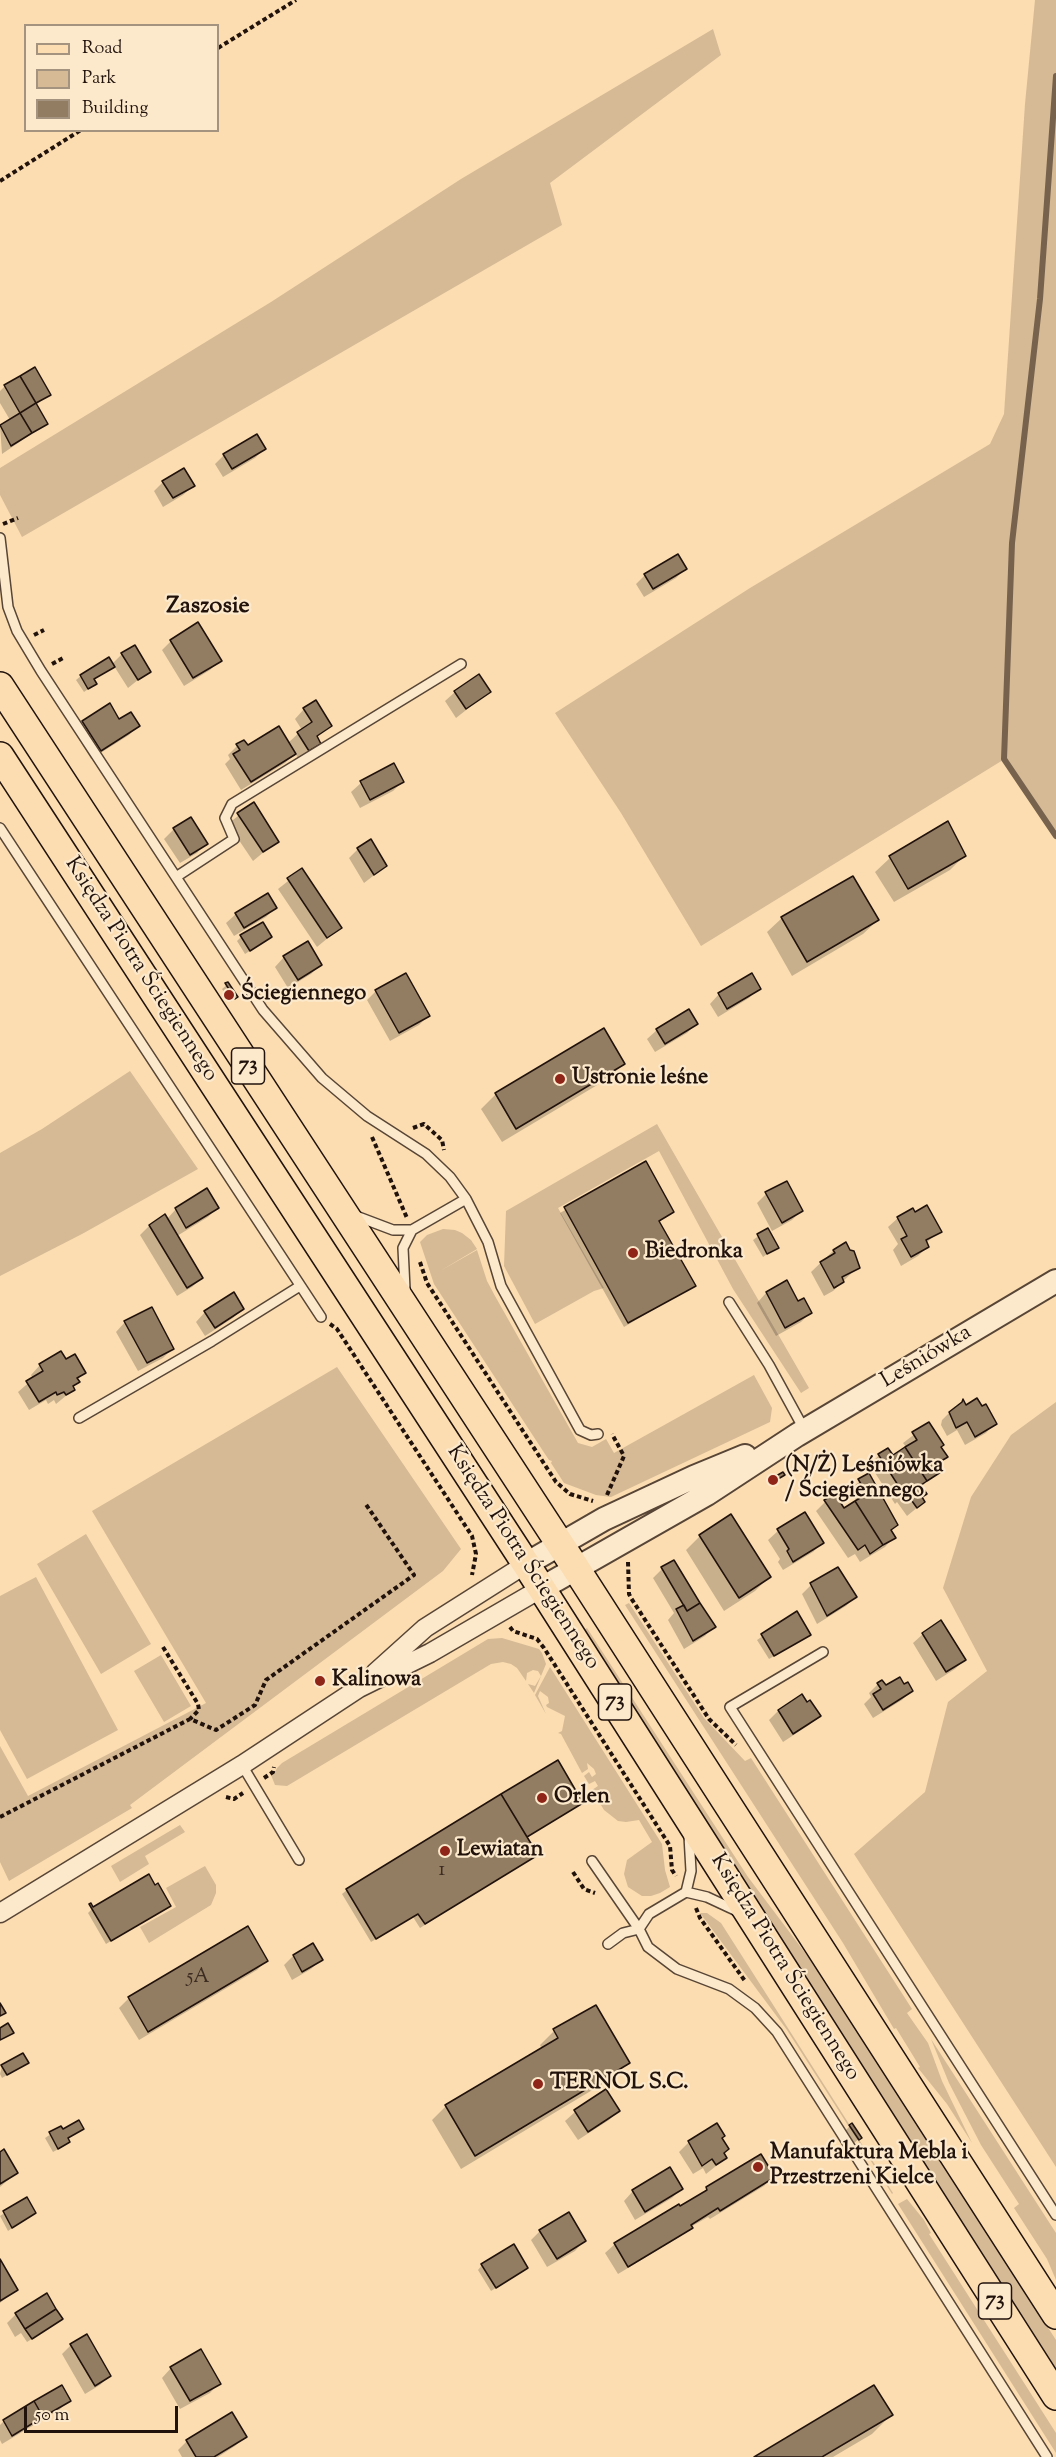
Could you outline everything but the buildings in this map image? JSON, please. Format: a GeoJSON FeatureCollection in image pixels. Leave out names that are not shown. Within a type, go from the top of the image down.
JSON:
{"type":"FeatureCollection","features":[{"type":"Feature","properties":{"kind":"main road","name":"Księdza Piotra Ściegiennego"},"geometry":{"type":"LineString","coordinates":[[0,686],[575,1566],[1056,2315]]}},
{"type":"Feature","properties":{"kind":"main road","name":"Księdza Piotra Ściegiennego"},"geometry":{"type":"LineString","coordinates":[[0,756],[542,1588],[1056,2396]]}},
{"type":"Feature","properties":{"kind":"street","name":"Leśniówka"},"geometry":{"type":"LineString","coordinates":[[542,1588],[575,1566],[707,1494],[801,1433],[1056,1281]]}},
{"type":"Feature","properties":{"kind":"street","name":"Leśniówka"},"geometry":{"type":"LineString","coordinates":[[560,1543],[604,1511],[801,1433]]}},
{"type":"Feature","properties":{"kind":"street"},"geometry":{"type":"LineString","coordinates":[[359,1688],[424,1628],[560,1543]]}},
{"type":"Feature","properties":{"kind":"street"},"geometry":{"type":"LineString","coordinates":[[0,1913],[242,1765],[359,1688],[430,1653],[542,1588]]}},
{"type":"Feature","properties":{"kind":"lane"},"geometry":{"type":"LineString","coordinates":[[0,538],[8,607],[17,631],[263,1010],[279,1032],[322,1078],[367,1116],[426,1154],[450,1177],[466,1199],[488,1242],[501,1286],[580,1430],[591,1435],[598,1434]]}},
{"type":"Feature","properties":{"kind":"lane"},"geometry":{"type":"LineString","coordinates":[[176,877],[234,840],[225,818],[232,804],[461,664]]}},
{"type":"Feature","properties":{"kind":"lane"},"geometry":{"type":"LineString","coordinates":[[0,828],[321,1317]]}},
{"type":"Feature","properties":{"kind":"lane"},"geometry":{"type":"LineString","coordinates":[[341,1209],[393,1230],[412,1230],[466,1199]]}},
{"type":"Feature","properties":{"kind":"lane"},"geometry":{"type":"LineString","coordinates":[[412,1230],[403,1248],[402,1268],[412,1318]]}},
{"type":"Feature","properties":{"kind":"lane"},"geometry":{"type":"LineString","coordinates":[[79,1418],[212,1341],[300,1286]]}},
{"type":"Feature","properties":{"kind":"lane"},"geometry":{"type":"LineString","coordinates":[[729,1302],[769,1365],[801,1433]]}},
{"type":"Feature","properties":{"kind":"lane"},"geometry":{"type":"LineString","coordinates":[[823,1652],[730,1707],[1056,2215]]}},
{"type":"Feature","properties":{"kind":"lane"},"geometry":{"type":"LineString","coordinates":[[242,1765],[299,1860]]}},
{"type":"Feature","properties":{"kind":"lane"},"geometry":{"type":"LineString","coordinates":[[608,1944],[623,1934],[639,1929],[649,1914],[686,1892],[691,1871],[688,1817]]}},
{"type":"Feature","properties":{"kind":"lane"},"geometry":{"type":"LineString","coordinates":[[592,1861],[639,1929],[648,1947],[676,1969],[729,1989],[755,2008],[777,2032],[1047,2457]]}},
{"type":"Feature","properties":{"kind":"lane"},"geometry":{"type":"LineString","coordinates":[[686,1892],[729,1906],[756,1924]]}},
{"type":"Feature","properties":{"kind":"path"},"geometry":{"type":"LineString","coordinates":[[219,47],[296,0]]}},
{"type":"Feature","properties":{"kind":"path"},"geometry":{"type":"LineString","coordinates":[[0,181],[78,132]]}},
{"type":"Feature","properties":{"kind":"path"},"geometry":{"type":"LineString","coordinates":[[0,526],[18,518]]}},
{"type":"Feature","properties":{"kind":"path"},"geometry":{"type":"LineString","coordinates":[[31,627],[39,641]]}},
{"type":"Feature","properties":{"kind":"path"},"geometry":{"type":"LineString","coordinates":[[48,656],[57,673]]}},
{"type":"Feature","properties":{"kind":"path"},"geometry":{"type":"LineString","coordinates":[[367,1116],[367,1125],[407,1218]]}},
{"type":"Feature","properties":{"kind":"path"},"geometry":{"type":"LineString","coordinates":[[411,1129],[424,1124],[442,1140]]}},
{"type":"Feature","properties":{"kind":"path"},"geometry":{"type":"LineString","coordinates":[[420,1262],[428,1283],[556,1482],[570,1494],[593,1501],[604,1511],[624,1456],[609,1428]]}},
{"type":"Feature","properties":{"kind":"path"},"geometry":{"type":"LineString","coordinates":[[190,1719],[216,1730],[255,1705],[266,1680],[414,1575],[365,1503]]}},
{"type":"Feature","properties":{"kind":"path"},"geometry":{"type":"LineString","coordinates":[[619,1544],[628,1561],[629,1594],[709,1719]]}},
{"type":"Feature","properties":{"kind":"path"},"geometry":{"type":"LineString","coordinates":[[0,1816],[190,1719],[199,1710],[198,1704],[163,1647]]}},
{"type":"Feature","properties":{"kind":"path"},"geometry":{"type":"LineString","coordinates":[[573,1872],[584,1889],[599,1896]]}},
{"type":"Feature","properties":{"kind":"path"},"geometry":{"type":"LineString","coordinates":[[686,1892],[700,1918],[755,1995],[755,2008]]}},
{"type":"Feature","properties":{"kind":"green space"},"geometry":{"type":"Polygon","coordinates":[[[1035,0],[1056,0],[1056,836],[1003,760],[701,946],[621,813],[555,713],[750,588],[990,444],[1004,414],[1025,104],[1035,0]]]}},
{"type":"Feature","properties":{"kind":"green space"},"geometry":{"type":"Polygon","coordinates":[[[713,29],[721,55],[550,183],[562,225],[22,537],[0,495],[0,468],[271,302],[461,179],[713,29]]]}},
{"type":"Feature","properties":{"kind":"green space"},"geometry":{"type":"Polygon","coordinates":[[[130,1071],[198,1169],[82,1234],[0,1276],[0,1153],[42,1129],[130,1071]]]}},
{"type":"Feature","properties":{"kind":"green space"},"geometry":{"type":"Polygon","coordinates":[[[657,1124],[809,1388],[801,1393],[733,1289],[659,1151],[558,1208],[604,1288],[594,1291],[535,1324],[504,1266],[506,1211],[657,1124]]]}},
{"type":"Feature","properties":{"kind":"green space"},"geometry":{"type":"Polygon","coordinates":[[[443,1229],[462,1233],[477,1249],[440,1271],[477,1250],[487,1281],[578,1443],[592,1447],[606,1439],[614,1453],[754,1375],[772,1408],[770,1422],[611,1497],[596,1495],[564,1483],[551,1463],[552,1461],[543,1451],[434,1284],[420,1242],[427,1235],[443,1229]]]}},
{"type":"Feature","properties":{"kind":"green space"},"geometry":{"type":"Polygon","coordinates":[[[337,1367],[461,1549],[443,1571],[130,1805],[132,1808],[9,1881],[0,1862],[0,1746],[28,1796],[206,1703],[92,1511],[337,1367]]]}},
{"type":"Feature","properties":{"kind":"green space"},"geometry":{"type":"Polygon","coordinates":[[[1056,1402],[1056,2167],[854,1854],[925,1792],[948,1702],[987,1671],[943,1588],[971,1497],[1011,1435],[1056,1402]]]}},
{"type":"Feature","properties":{"kind":"green space"},"geometry":{"type":"Polygon","coordinates":[[[86,1534],[151,1644],[101,1674],[37,1564],[86,1534]]]}},
{"type":"Feature","properties":{"kind":"green space"},"geometry":{"type":"Polygon","coordinates":[[[36,1577],[118,1730],[27,1779],[0,1730],[0,1596],[36,1577]]]}},
{"type":"Feature","properties":{"kind":"green space"},"geometry":{"type":"Polygon","coordinates":[[[629,1603],[704,1718],[745,1761],[751,1758],[912,2009],[907,2013],[928,2043],[942,2081],[972,2143],[947,2104],[918,2068],[920,2067],[896,2028],[894,2029],[843,1943],[625,1605],[629,1603]]]}},
{"type":"Feature","properties":{"kind":"green space"},"geometry":{"type":"Polygon","coordinates":[[[587,1628],[748,1877],[812,1962],[1056,2340],[1056,2370],[584,1630],[587,1628]]]}},
{"type":"Feature","properties":{"kind":"green space"},"geometry":{"type":"Polygon","coordinates":[[[502,1638],[539,1649],[542,1653],[546,1664],[534,1693],[528,1684],[535,1686],[541,1676],[538,1671],[533,1670],[527,1673],[526,1681],[517,1668],[511,1664],[503,1662],[491,1664],[287,1786],[275,1785],[271,1775],[282,1763],[488,1639],[502,1638]]]}},
{"type":"Feature","properties":{"kind":"green space"},"geometry":{"type":"Polygon","coordinates":[[[161,1655],[191,1706],[164,1722],[134,1671],[161,1655]]]}},
{"type":"Feature","properties":{"kind":"green space"},"geometry":{"type":"Polygon","coordinates":[[[550,1667],[662,1844],[665,1870],[670,1887],[660,1893],[642,1896],[628,1887],[624,1874],[627,1860],[652,1842],[639,1820],[618,1821],[604,1810],[592,1790],[598,1786],[595,1781],[589,1784],[584,1776],[589,1772],[592,1777],[596,1774],[594,1769],[587,1763],[588,1769],[582,1773],[561,1734],[558,1733],[562,1731],[565,1716],[547,1707],[548,1697],[540,1691],[538,1696],[546,1714],[535,1695],[550,1667]]]}},
{"type":"Feature","properties":{"kind":"green space"},"geometry":{"type":"Polygon","coordinates":[[[180,1825],[185,1832],[145,1856],[149,1864],[120,1882],[111,1866],[180,1825]]]}},
{"type":"Feature","properties":{"kind":"green space"},"geometry":{"type":"Polygon","coordinates":[[[205,1866],[216,1885],[216,1893],[211,1905],[149,1943],[140,1927],[176,1907],[166,1888],[205,1866]]]}},
{"type":"Feature","properties":{"kind":"green space"},"geometry":{"type":"Polygon","coordinates":[[[700,1913],[707,1913],[721,1923],[892,2194],[787,2030],[700,1913]]]}},
{"type":"Feature","properties":{"kind":"green space"},"geometry":{"type":"Polygon","coordinates":[[[931,2039],[1056,2233],[1056,2280],[1047,2259],[1014,2208],[1019,2204],[981,2145],[949,2083],[931,2039]]]}},
{"type":"Feature","properties":{"kind":"green space"},"geometry":{"type":"Polygon","coordinates":[[[907,2199],[924,2220],[931,2233],[929,2234],[1056,2433],[1056,2453],[898,2204],[907,2199]]]}},
{"type":"Feature","properties":{"kind":"waterway"},"geometry":{"type":"LineString","coordinates":[[1056,76],[1040,299],[1012,543],[1004,759],[1056,836]]}},
{"type":"Feature","properties":{"kind":"place","name":"Ściegiennego"},"geometry":{"type":"Point","coordinates":[229,995]}},
{"type":"Feature","properties":{"kind":"place","name":"Ustronie leśne"},"geometry":{"type":"Point","coordinates":[560,1079]}},
{"type":"Feature","properties":{"kind":"place","name":"Biedronka"},"geometry":{"type":"Point","coordinates":[633,1253]}},
{"type":"Feature","properties":{"kind":"place","name":"(N/Ż) Leśniówka / Ściegiennego"},"geometry":{"type":"Point","coordinates":[773,1480]}},
{"type":"Feature","properties":{"kind":"place","name":"Kalinowa"},"geometry":{"type":"Point","coordinates":[320,1681]}},
{"type":"Feature","properties":{"kind":"place","name":"Orlen"},"geometry":{"type":"Point","coordinates":[542,1798]}},
{"type":"Feature","properties":{"kind":"place","name":"Lewiatan"},"geometry":{"type":"Point","coordinates":[445,1851]}},
{"type":"Feature","properties":{"kind":"place","name":"TERNOL S.C."},"geometry":{"type":"Point","coordinates":[538,2084]}},
{"type":"Feature","properties":{"kind":"place","name":"Manufaktura Mebla i Przestrzeni Kielce"},"geometry":{"type":"Point","coordinates":[758,2167]}},
{"type":"Feature","properties":{"kind":"district","name":"Zaszosie"},"geometry":{"type":"Point","coordinates":[208,608]}}]}
